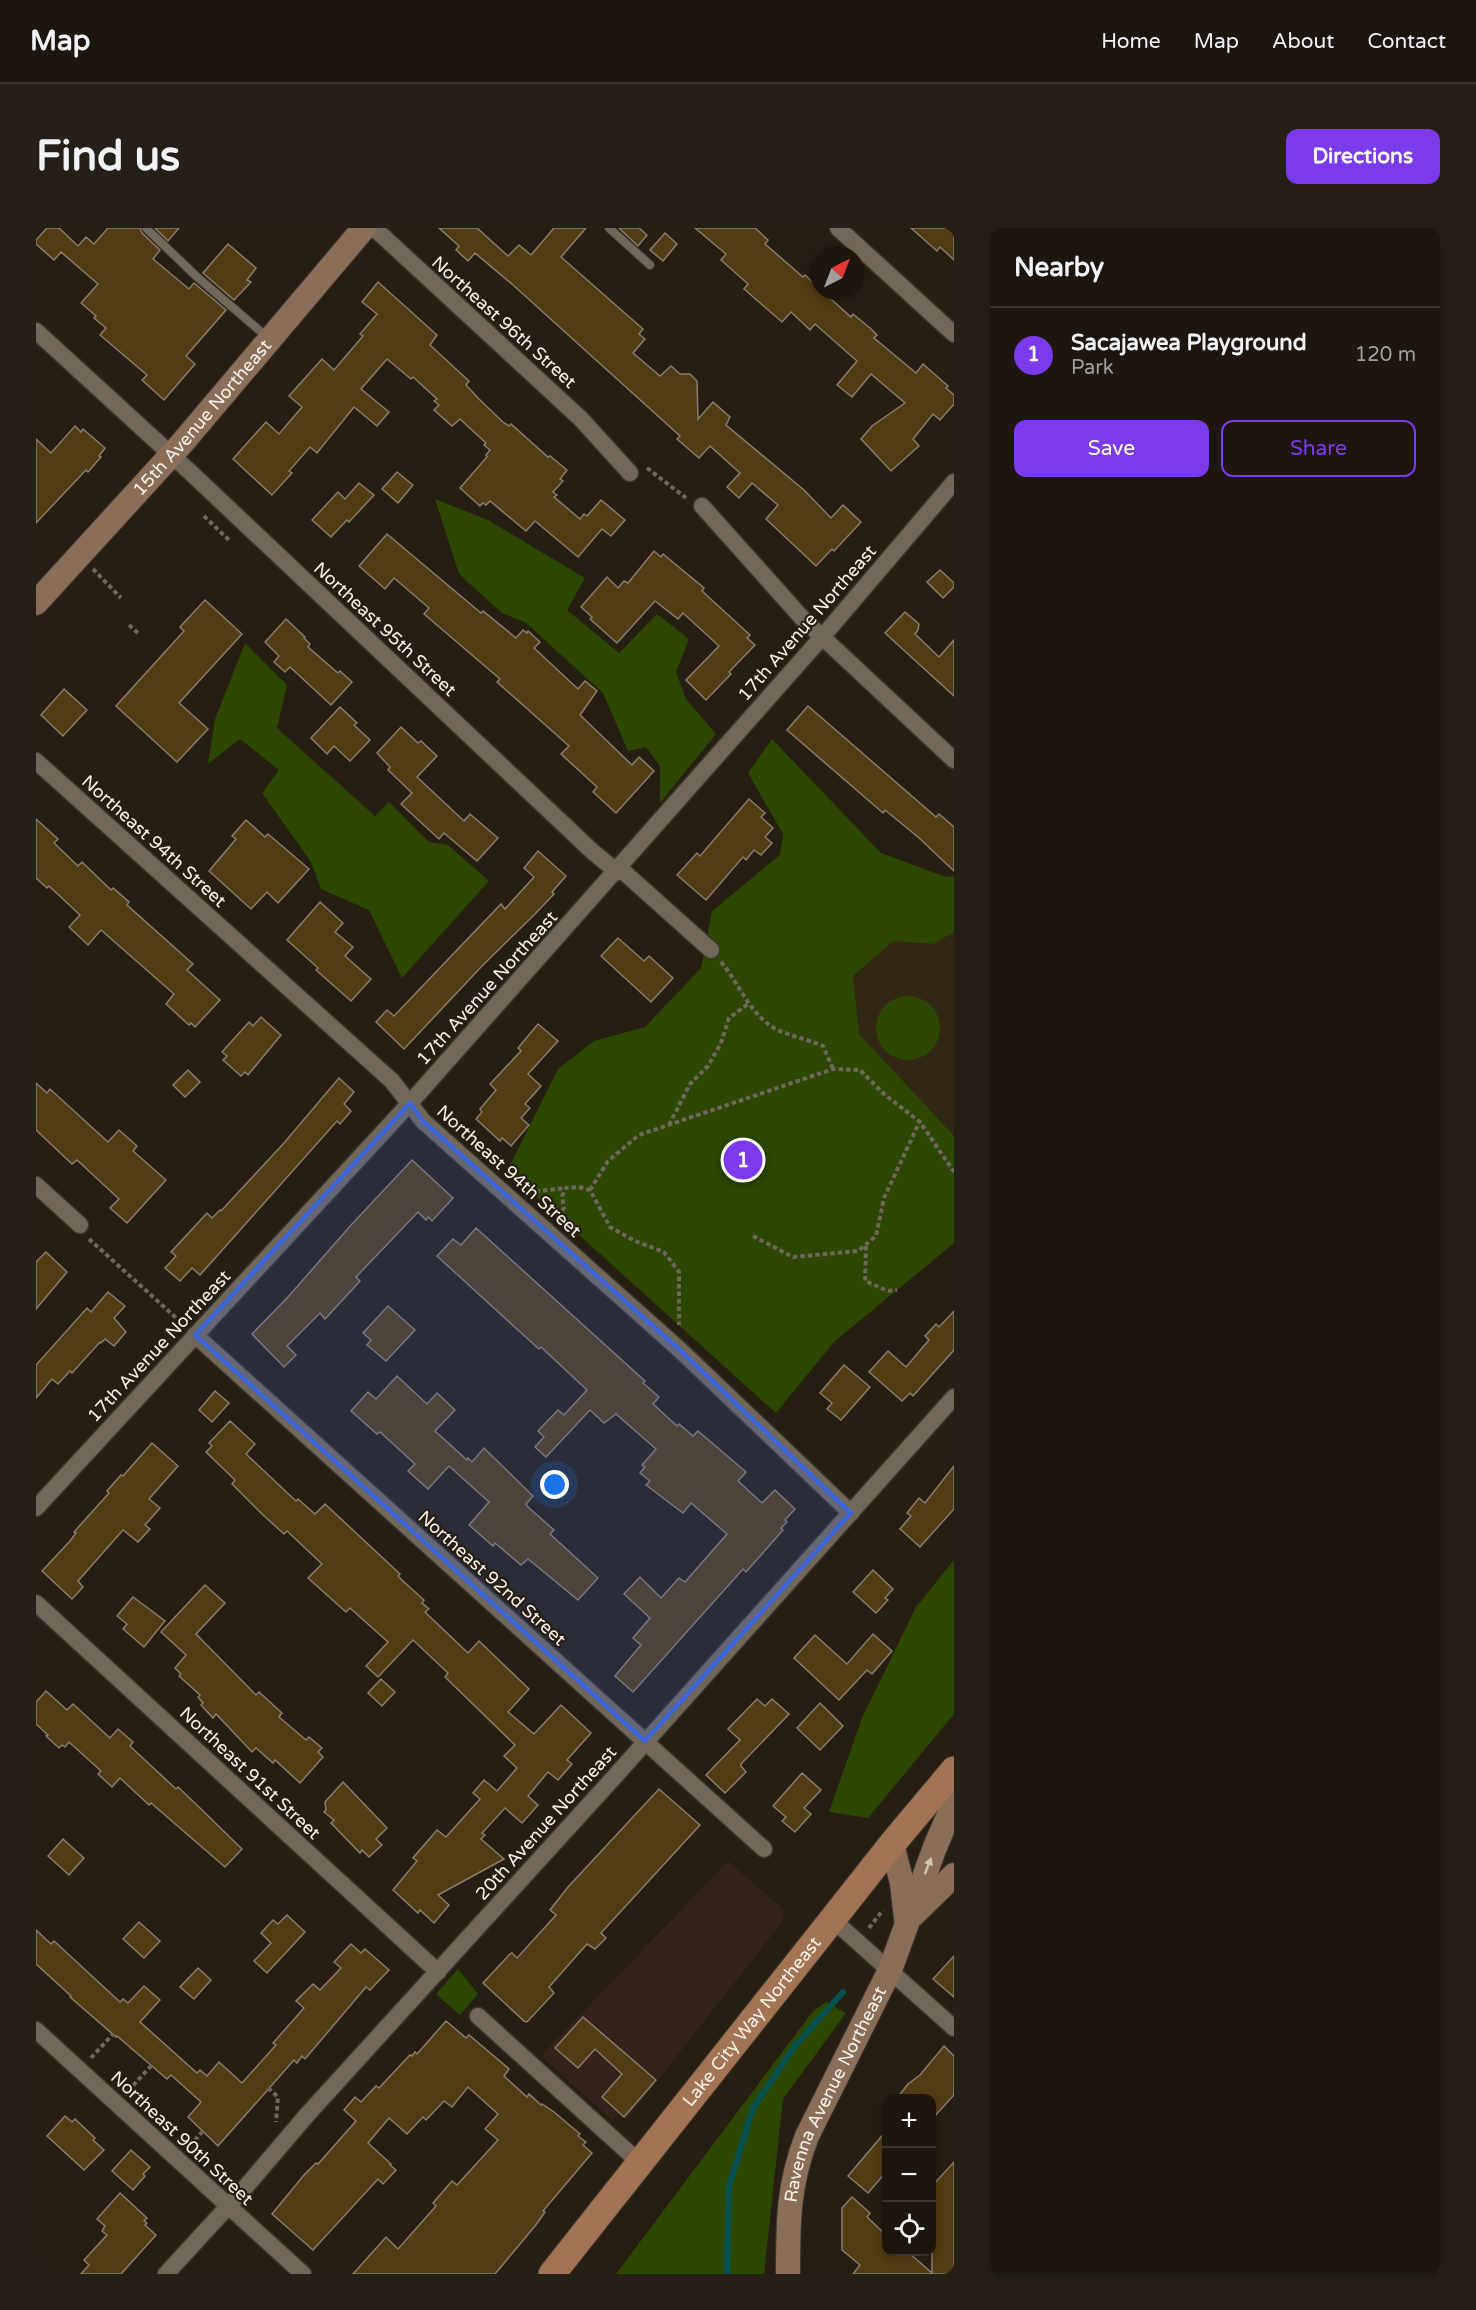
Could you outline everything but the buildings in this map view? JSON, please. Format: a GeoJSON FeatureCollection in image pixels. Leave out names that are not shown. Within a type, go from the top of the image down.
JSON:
{"type":"FeatureCollection","features":[{"type":"Feature","properties":{"kind":"main road","name":"15th Avenue Northeast"},"geometry":{"type":"LineString","coordinates":[[36,603],[172,455],[364,228]]}},
{"type":"Feature","properties":{"kind":"main road","name":"Lake City Way Northeast"},"geometry":{"type":"LineString","coordinates":[[552,2274],[832,1919],[954,1770]]}},
{"type":"Feature","properties":{"kind":"main road","name":"Ravenna Avenue Northeast"},"geometry":{"type":"LineString","coordinates":[[788,2274],[789,2211],[800,2154],[890,1970],[954,1803]]}},
{"type":"Feature","properties":{"kind":"main road","name":"Ravenna Avenue Northeast"},"geometry":{"type":"LineString","coordinates":[[892,1844],[902,1883],[907,1921]]}},
{"type":"Feature","properties":{"kind":"main road","name":"Ravenna Avenue Northeast"},"geometry":{"type":"LineString","coordinates":[[907,1921],[954,1875]]}},
{"type":"Feature","properties":{"kind":"street","name":"Northeast 96th Street"},"geometry":{"type":"LineString","coordinates":[[374,228],[637,469]]}},
{"type":"Feature","properties":{"kind":"street"},"geometry":{"type":"LineString","coordinates":[[838,228],[954,334]]}},
{"type":"Feature","properties":{"kind":"street","name":"Northeast 95th Street"},"geometry":{"type":"LineString","coordinates":[[36,331],[172,455],[615,870],[625,873],[711,950]]}},
{"type":"Feature","properties":{"kind":"street","name":"17th Avenue Northeast"},"geometry":{"type":"LineString","coordinates":[[36,1508],[410,1103],[823,636],[954,482]]}},
{"type":"Feature","properties":{"kind":"street"},"geometry":{"type":"LineString","coordinates":[[695,503],[803,619],[954,760]]}},
{"type":"Feature","properties":{"kind":"street","name":"Northeast 94th Street"},"geometry":{"type":"LineString","coordinates":[[36,761],[392,1081],[423,1121],[679,1350],[851,1513]]}},
{"type":"Feature","properties":{"kind":"street"},"geometry":{"type":"LineString","coordinates":[[36,1185],[80,1225]]}},
{"type":"Feature","properties":{"kind":"street","name":"Northeast 92nd Street"},"geometry":{"type":"LineString","coordinates":[[195,1335],[764,1849]]}},
{"type":"Feature","properties":{"kind":"street","name":"20th Avenue Northeast"},"geometry":{"type":"LineString","coordinates":[[166,2274],[954,1397]]}},
{"type":"Feature","properties":{"kind":"street","name":"Northeast 91st Street"},"geometry":{"type":"LineString","coordinates":[[36,1603],[438,1972]]}},
{"type":"Feature","properties":{"kind":"street"},"geometry":{"type":"LineString","coordinates":[[832,1919],[954,2028]]}},
{"type":"Feature","properties":{"kind":"street"},"geometry":{"type":"LineString","coordinates":[[478,2016],[640,2163]]}},
{"type":"Feature","properties":{"kind":"street","name":"Northeast 90th Street"},"geometry":{"type":"LineString","coordinates":[[36,2030],[303,2274]]}},
{"type":"Feature","properties":{"kind":"lane"},"geometry":{"type":"LineString","coordinates":[[146,228],[196,276],[270,340]]}},
{"type":"Feature","properties":{"kind":"lane"},"geometry":{"type":"LineString","coordinates":[[609,228],[650,265]]}},
{"type":"Feature","properties":{"kind":"path"},"geometry":{"type":"LineString","coordinates":[[637,469],[695,503]]}},
{"type":"Feature","properties":{"kind":"path"},"geometry":{"type":"LineString","coordinates":[[204,516],[229,540]]}},
{"type":"Feature","properties":{"kind":"path"},"geometry":{"type":"LineString","coordinates":[[93,569],[121,598]]}},
{"type":"Feature","properties":{"kind":"path"},"geometry":{"type":"LineString","coordinates":[[129,625],[140,635]]}},
{"type":"Feature","properties":{"kind":"path"},"geometry":{"type":"LineString","coordinates":[[711,950],[730,973],[748,1004],[774,1027],[823,1046],[833,1069]]}},
{"type":"Feature","properties":{"kind":"path"},"geometry":{"type":"LineString","coordinates":[[669,1125],[690,1084],[708,1066],[722,1043],[729,1018],[748,1004]]}},
{"type":"Feature","properties":{"kind":"path"},"geometry":{"type":"LineString","coordinates":[[590,1190],[608,1161],[639,1134],[833,1069],[861,1070],[884,1094],[920,1122],[954,1172]]}},
{"type":"Feature","properties":{"kind":"path"},"geometry":{"type":"LineString","coordinates":[[753,1236],[793,1257],[858,1251],[876,1236],[884,1198],[920,1122]]}},
{"type":"Feature","properties":{"kind":"path"},"geometry":{"type":"LineString","coordinates":[[504,1195],[579,1187],[590,1190],[610,1227],[635,1241],[664,1252],[679,1272],[679,1350]]}},
{"type":"Feature","properties":{"kind":"path"},"geometry":{"type":"LineString","coordinates":[[546,1232],[564,1208],[562,1196],[566,1188]]}},
{"type":"Feature","properties":{"kind":"path"},"geometry":{"type":"LineString","coordinates":[[91,1242],[182,1323]]}},
{"type":"Feature","properties":{"kind":"path"},"geometry":{"type":"LineString","coordinates":[[866,1245],[866,1281],[888,1291],[897,1290]]}},
{"type":"Feature","properties":{"kind":"path"},"geometry":{"type":"LineString","coordinates":[[867,1930],[887,1904]]}},
{"type":"Feature","properties":{"kind":"path"},"geometry":{"type":"LineString","coordinates":[[87,2063],[113,2034]]}},
{"type":"Feature","properties":{"kind":"path"},"geometry":{"type":"LineString","coordinates":[[130,2089],[152,2065]]}},
{"type":"Feature","properties":{"kind":"path"},"geometry":{"type":"LineString","coordinates":[[268,2088],[278,2097],[276,2126]]}},
{"type":"Feature","properties":{"kind":"path"},"geometry":{"type":"LineString","coordinates":[[192,2144],[202,2132]]}},
{"type":"Feature","properties":{"kind":"highlighted area"},"geometry":{"type":"Polygon","coordinates":[[[410,1103],[423,1121],[679,1349],[851,1513],[645,1741],[195,1335],[410,1103]]]}},
{"type":"Feature","properties":{"kind":"shaded area"},"geometry":{"type":"Polygon","coordinates":[[[954,884],[954,1143],[731,941],[928,913],[954,884]]]}},
{"type":"Feature","properties":{"kind":"shaded area"},"geometry":{"type":"Polygon","coordinates":[[[728,1861],[780,1906],[784,1911],[783,1921],[629,2117],[625,2119],[618,2114],[612,2120],[541,2056],[728,1861]]]}},
{"type":"Feature","properties":{"kind":"green space"},"geometry":{"type":"Polygon","coordinates":[[[435,499],[488,520],[585,578],[567,610],[619,653],[657,614],[689,639],[676,672],[686,699],[716,734],[660,803],[660,766],[646,747],[628,751],[603,693],[526,623],[502,613],[459,574],[435,499]]]}},
{"type":"Feature","properties":{"kind":"green space"},"geometry":{"type":"Polygon","coordinates":[[[245,643],[287,685],[277,728],[375,816],[389,802],[429,842],[448,845],[489,881],[402,978],[369,910],[321,889],[311,862],[262,793],[279,770],[240,739],[208,764],[215,719],[245,643]]]}},
{"type":"Feature","properties":{"kind":"green space"},"geometry":{"type":"Polygon","coordinates":[[[772,739],[881,853],[946,877],[954,876],[954,932],[933,944],[893,941],[853,976],[859,1034],[954,1136],[954,1243],[834,1342],[776,1413],[516,1178],[520,1172],[509,1167],[558,1069],[594,1041],[645,1027],[701,968],[712,911],[780,855],[783,834],[748,773],[772,739]]]}},
{"type":"Feature","properties":{"kind":"green space"},"geometry":{"type":"Polygon","coordinates":[[[902,996],[914,996],[931,1005],[938,1016],[940,1028],[938,1040],[931,1051],[914,1060],[902,1060],[890,1055],[881,1046],[876,1034],[876,1022],[881,1010],[890,1001],[902,996]]]}},
{"type":"Feature","properties":{"kind":"green space"},"geometry":{"type":"Polygon","coordinates":[[[954,1560],[954,1714],[868,1818],[829,1812],[862,1718],[916,1607],[954,1560]]]}},
{"type":"Feature","properties":{"kind":"green space"},"geometry":{"type":"Polygon","coordinates":[[[458,1969],[478,1994],[460,2015],[436,1994],[458,1969]]]}},
{"type":"Feature","properties":{"kind":"green space"},"geometry":{"type":"Polygon","coordinates":[[[826,2002],[846,2013],[783,2099],[764,2274],[616,2274],[813,2011],[826,2002]]]}},
{"type":"Feature","properties":{"kind":"waterway"},"geometry":{"type":"LineString","coordinates":[[727,2274],[729,2186],[753,2108],[794,2047],[843,1992]]}},
{"type":"Feature","properties":{"kind":"place","name":"Sacajawea Playground"},"geometry":{"type":"Point","coordinates":[743,1160]}}]}
